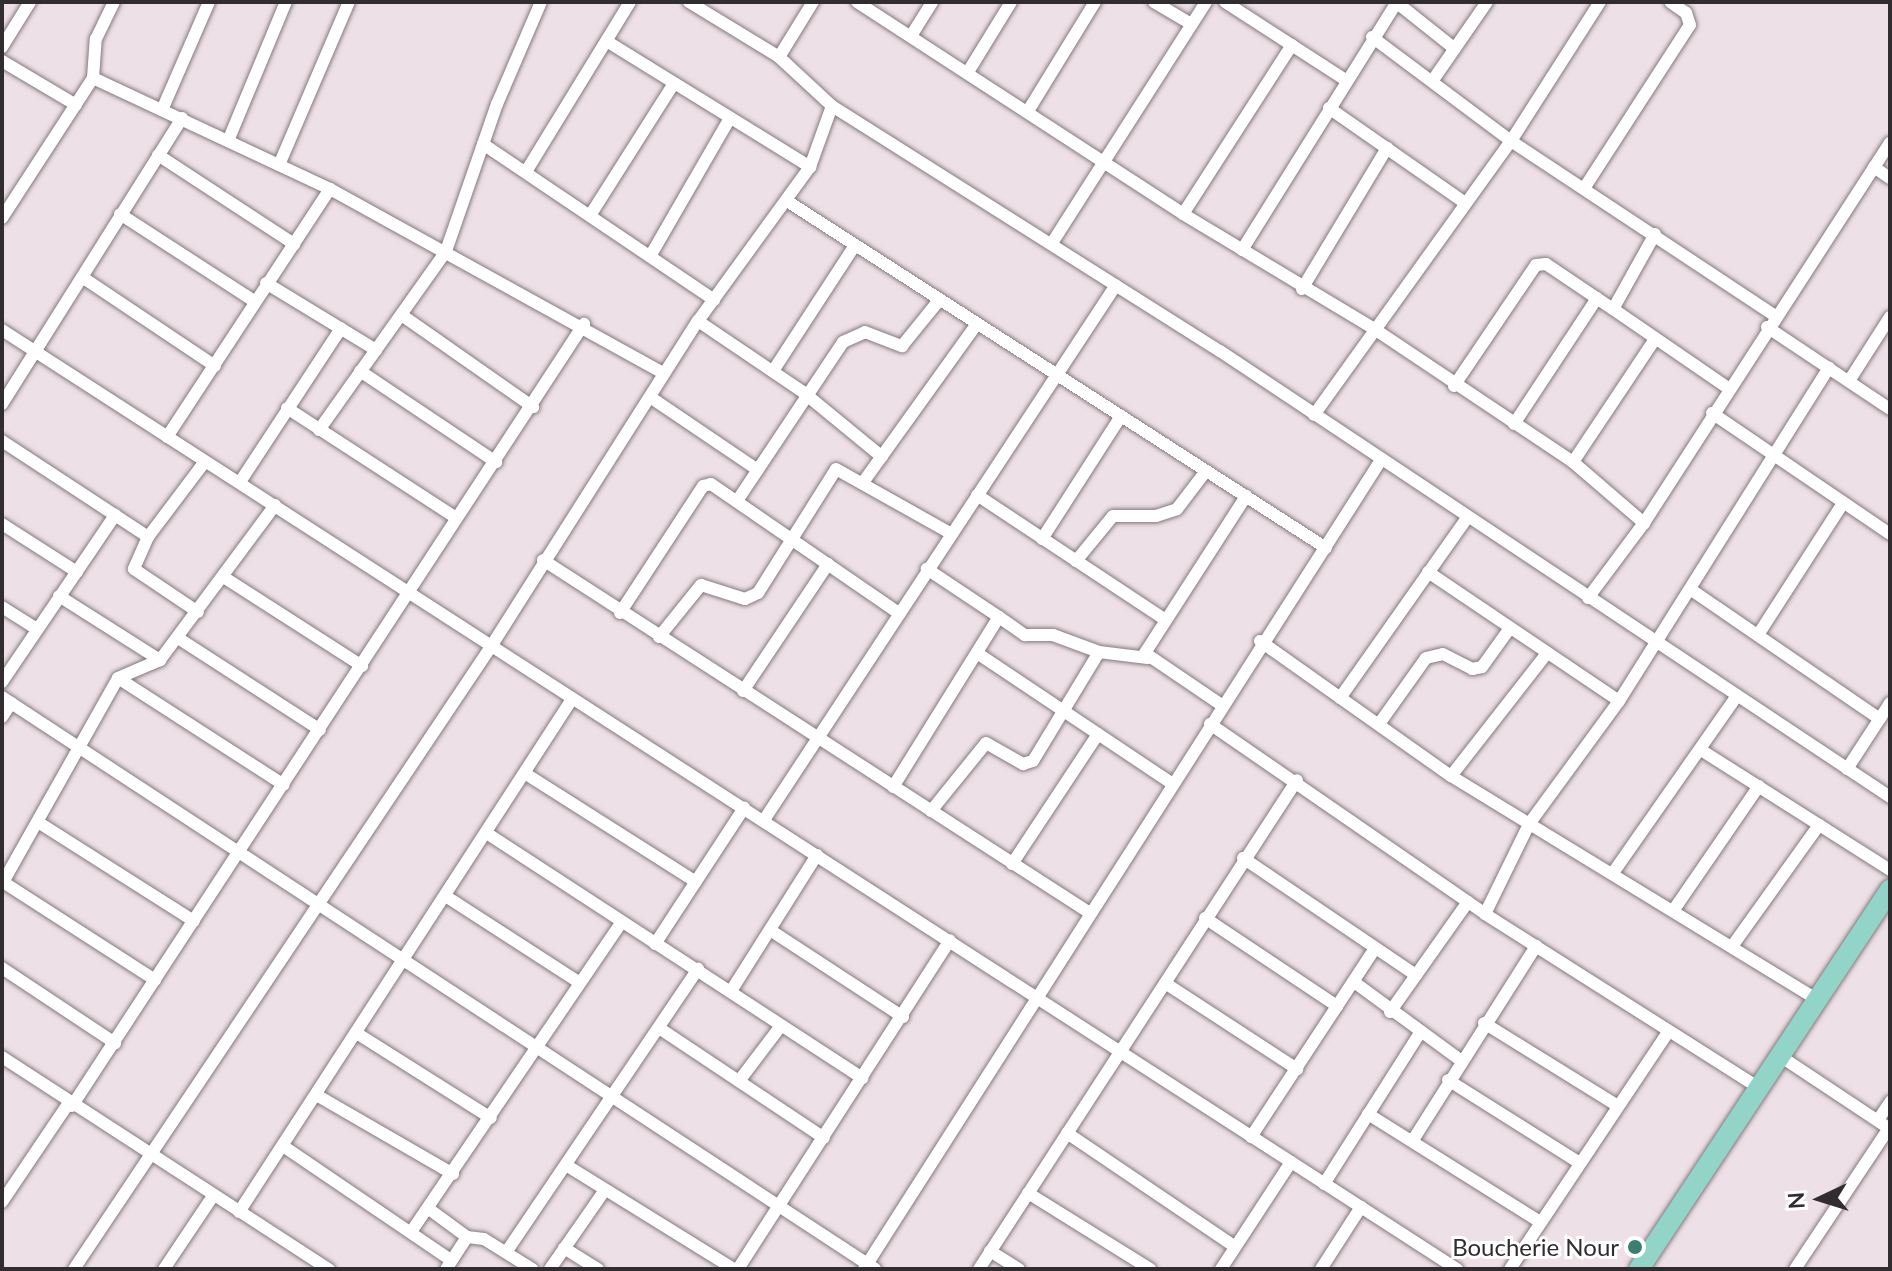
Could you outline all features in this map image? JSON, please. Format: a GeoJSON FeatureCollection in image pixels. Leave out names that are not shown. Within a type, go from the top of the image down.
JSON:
{"type":"FeatureCollection","features":[{"type":"Feature","properties":{"kind":"main road"},"geometry":{"type":"LineString","coordinates":[[1639,1269],[1890,890]]}},
{"type":"Feature","properties":{"kind":"street"},"geometry":{"type":"LineString","coordinates":[[2,47],[30,2]]}},
{"type":"Feature","properties":{"kind":"street"},"geometry":{"type":"LineString","coordinates":[[2,218],[93,78],[96,39],[114,2]]}},
{"type":"Feature","properties":{"kind":"street"},"geometry":{"type":"LineString","coordinates":[[162,110],[209,2]]}},
{"type":"Feature","properties":{"kind":"street"},"geometry":{"type":"LineString","coordinates":[[228,141],[286,2]]}},
{"type":"Feature","properties":{"kind":"street"},"geometry":{"type":"LineString","coordinates":[[279,165],[349,2]]}},
{"type":"Feature","properties":{"kind":"street"},"geometry":{"type":"LineString","coordinates":[[319,430],[403,316],[446,251],[483,144],[541,2]]}},
{"type":"Feature","properties":{"kind":"street"},"geometry":{"type":"LineString","coordinates":[[527,170],[630,2]]}},
{"type":"Feature","properties":{"kind":"street"},"geometry":{"type":"LineString","coordinates":[[779,57],[813,2]]}},
{"type":"Feature","properties":{"kind":"street"},"geometry":{"type":"LineString","coordinates":[[857,2],[1183,214],[1302,289],[1373,328],[1454,386],[1573,462],[1644,523]]}},
{"type":"Feature","properties":{"kind":"street"},"geometry":{"type":"LineString","coordinates":[[911,36],[932,2]]}},
{"type":"Feature","properties":{"kind":"street"},"geometry":{"type":"LineString","coordinates":[[968,72],[1011,2]]}},
{"type":"Feature","properties":{"kind":"street"},"geometry":{"type":"LineString","coordinates":[[1028,111],[1095,2]]}},
{"type":"Feature","properties":{"kind":"street"},"geometry":{"type":"LineString","coordinates":[[1154,2],[1191,24]]}},
{"type":"Feature","properties":{"kind":"street"},"geometry":{"type":"LineString","coordinates":[[1052,243],[1206,2]]}},
{"type":"Feature","properties":{"kind":"street"},"geometry":{"type":"LineString","coordinates":[[1225,2],[1347,81]]}},
{"type":"Feature","properties":{"kind":"street"},"geometry":{"type":"LineString","coordinates":[[1242,250],[1396,2],[1455,49]]}},
{"type":"Feature","properties":{"kind":"street"},"geometry":{"type":"LineString","coordinates":[[1433,80],[1487,2]]}},
{"type":"Feature","properties":{"kind":"street"},"geometry":{"type":"LineString","coordinates":[[1314,415],[1373,328],[1511,141],[1600,2]]}},
{"type":"Feature","properties":{"kind":"street"},"geometry":{"type":"LineString","coordinates":[[1585,187],[1690,25],[1686,13],[1670,2]]}},
{"type":"Feature","properties":{"kind":"street"},"geometry":{"type":"LineString","coordinates":[[694,3],[779,57],[832,106],[1052,243],[1890,797]]}},
{"type":"Feature","properties":{"kind":"street"},"geometry":{"type":"LineString","coordinates":[[1372,37],[1511,141],[1585,187],[1774,315]]}},
{"type":"Feature","properties":{"kind":"street"},"geometry":{"type":"LineString","coordinates":[[608,42],[810,167]]}},
{"type":"Feature","properties":{"kind":"street"},"geometry":{"type":"LineString","coordinates":[[1183,214],[1292,45]]}},
{"type":"Feature","properties":{"kind":"street"},"geometry":{"type":"LineString","coordinates":[[2,61],[76,105]]}},
{"type":"Feature","properties":{"kind":"street"},"geometry":{"type":"LineString","coordinates":[[93,78],[330,189],[584,324],[664,373]]}},
{"type":"Feature","properties":{"kind":"street"},"geometry":{"type":"LineString","coordinates":[[591,214],[674,83]]}},
{"type":"Feature","properties":{"kind":"street"},"geometry":{"type":"LineString","coordinates":[[74,1269],[492,645],[543,560],[698,321],[810,167],[832,106]]}},
{"type":"Feature","properties":{"kind":"street"},"geometry":{"type":"LineString","coordinates":[[1329,108],[1465,203]]}},
{"type":"Feature","properties":{"kind":"street"},"geometry":{"type":"LineString","coordinates":[[2,404],[182,118]]}},
{"type":"Feature","properties":{"kind":"street"},"geometry":{"type":"LineString","coordinates":[[652,253],[730,118]]}},
{"type":"Feature","properties":{"kind":"street"},"geometry":{"type":"LineString","coordinates":[[1588,598],[1644,523],[1774,315],[1890,143]]}},
{"type":"Feature","properties":{"kind":"street"},"geometry":{"type":"LineString","coordinates":[[483,144],[652,253],[714,300]]}},
{"type":"Feature","properties":{"kind":"street"},"geometry":{"type":"LineString","coordinates":[[1302,289],[1387,148]]}},
{"type":"Feature","properties":{"kind":"street"},"geometry":{"type":"LineString","coordinates":[[158,155],[294,244]]}},
{"type":"Feature","properties":{"kind":"street"},"geometry":{"type":"LineString","coordinates":[[1874,167],[1890,178]]}},
{"type":"Feature","properties":{"kind":"street"},"geometry":{"type":"LineString","coordinates":[[167,437],[330,189]]}},
{"type":"Feature","properties":{"kind":"street"},"geometry":{"type":"LineString","coordinates":[[787,201],[1326,548]]}},
{"type":"Feature","properties":{"kind":"street"},"geometry":{"type":"LineString","coordinates":[[120,214],[254,301]]}},
{"type":"Feature","properties":{"kind":"street"},"geometry":{"type":"LineString","coordinates":[[1613,309],[1655,234]]}},
{"type":"Feature","properties":{"kind":"street"},"geometry":{"type":"LineString","coordinates":[[773,371],[855,245]]}},
{"type":"Feature","properties":{"kind":"street"},"geometry":{"type":"LineString","coordinates":[[1454,386],[1536,265],[1546,264],[1728,388]]}},
{"type":"Feature","properties":{"kind":"street"},"geometry":{"type":"LineString","coordinates":[[82,277],[215,366]]}},
{"type":"Feature","properties":{"kind":"street"},"geometry":{"type":"LineString","coordinates":[[266,283],[376,350]]}},
{"type":"Feature","properties":{"kind":"street"},"geometry":{"type":"LineString","coordinates":[[764,820],[1116,285]]}},
{"type":"Feature","properties":{"kind":"street"},"geometry":{"type":"LineString","coordinates":[[1514,424],[1597,298]]}},
{"type":"Feature","properties":{"kind":"street"},"geometry":{"type":"LineString","coordinates":[[737,501],[849,338],[872,333],[902,346],[940,299]]}},
{"type":"Feature","properties":{"kind":"street"},"geometry":{"type":"LineString","coordinates":[[403,316],[533,407]]}},
{"type":"Feature","properties":{"kind":"street"},"geometry":{"type":"LineString","coordinates":[[1849,381],[1890,317]]}},
{"type":"Feature","properties":{"kind":"street"},"geometry":{"type":"LineString","coordinates":[[698,321],[809,396],[882,457]]}},
{"type":"Feature","properties":{"kind":"street"},"geometry":{"type":"LineString","coordinates":[[2,1202],[115,1043],[362,666],[455,517],[533,407],[584,324]]}},
{"type":"Feature","properties":{"kind":"street"},"geometry":{"type":"LineString","coordinates":[[864,481],[977,324]]}},
{"type":"Feature","properties":{"kind":"street"},"geometry":{"type":"LineString","coordinates":[[1767,327],[1890,409]]}},
{"type":"Feature","properties":{"kind":"street"},"geometry":{"type":"LineString","coordinates":[[240,482],[341,328]]}},
{"type":"Feature","properties":{"kind":"street"},"geometry":{"type":"LineString","coordinates":[[2,330],[167,437],[203,464],[240,482],[406,595],[492,645],[1457,1269]]}},
{"type":"Feature","properties":{"kind":"street"},"geometry":{"type":"LineString","coordinates":[[1573,462],[1655,339]]}},
{"type":"Feature","properties":{"kind":"street"},"geometry":{"type":"LineString","coordinates":[[1485,914],[1529,824],[1619,701],[1829,368]]}},
{"type":"Feature","properties":{"kind":"street"},"geometry":{"type":"LineString","coordinates":[[360,371],[496,462]]}},
{"type":"Feature","properties":{"kind":"street"},"geometry":{"type":"LineString","coordinates":[[650,397],[758,470]]}},
{"type":"Feature","properties":{"kind":"street"},"geometry":{"type":"LineString","coordinates":[[287,408],[455,517]]}},
{"type":"Feature","properties":{"kind":"street"},"geometry":{"type":"LineString","coordinates":[[1712,413],[1890,534]]}},
{"type":"Feature","properties":{"kind":"street"},"geometry":{"type":"LineString","coordinates":[[1042,539],[1121,416]]}},
{"type":"Feature","properties":{"kind":"street"},"geometry":{"type":"LineString","coordinates":[[2,441],[148,537]]}},
{"type":"Feature","properties":{"kind":"street"},"geometry":{"type":"LineString","coordinates":[[2,717],[6,700],[79,745],[536,1051],[868,1267],[1035,998],[1223,706],[1260,641],[1326,548],[1381,460]]}},
{"type":"Feature","properties":{"kind":"street"},"geometry":{"type":"LineString","coordinates":[[198,612],[134,569],[148,537],[203,464]]}},
{"type":"Feature","properties":{"kind":"street"},"geometry":{"type":"LineString","coordinates":[[659,637],[701,585],[738,597],[755,595],[834,470],[864,481],[950,533]]}},
{"type":"Feature","properties":{"kind":"street"},"geometry":{"type":"LineString","coordinates":[[1076,561],[1113,516],[1156,516],[1177,509],[1206,471]]}},
{"type":"Feature","properties":{"kind":"street"},"geometry":{"type":"LineString","coordinates":[[620,613],[703,486],[711,484],[900,614]]}},
{"type":"Feature","properties":{"kind":"street"},"geometry":{"type":"LineString","coordinates":[[977,495],[1164,619]]}},
{"type":"Feature","properties":{"kind":"street"},"geometry":{"type":"LineString","coordinates":[[1148,658],[1146,649],[1164,619],[1246,496]]}},
{"type":"Feature","properties":{"kind":"street"},"geometry":{"type":"LineString","coordinates":[[1758,635],[1843,503]]}},
{"type":"Feature","properties":{"kind":"street"},"geometry":{"type":"LineString","coordinates":[[155,980],[2,883],[41,824],[79,745],[118,678],[160,660],[225,578],[275,505]]}},
{"type":"Feature","properties":{"kind":"street"},"geometry":{"type":"LineString","coordinates":[[2,682],[115,515]]}},
{"type":"Feature","properties":{"kind":"street"},"geometry":{"type":"LineString","coordinates":[[1340,698],[1467,518]]}},
{"type":"Feature","properties":{"kind":"street"},"geometry":{"type":"LineString","coordinates":[[2,524],[77,572]]}},
{"type":"Feature","properties":{"kind":"street"},"geometry":{"type":"LineString","coordinates":[[543,560],[620,613],[1090,913]]}},
{"type":"Feature","properties":{"kind":"street"},"geometry":{"type":"LineString","coordinates":[[743,691],[828,564]]}},
{"type":"Feature","properties":{"kind":"street"},"geometry":{"type":"LineString","coordinates":[[927,569],[1025,635],[1053,635],[1099,652],[1148,658],[1223,706]]}},
{"type":"Feature","properties":{"kind":"street"},"geometry":{"type":"LineString","coordinates":[[1428,572],[1619,701]]}},
{"type":"Feature","properties":{"kind":"street"},"geometry":{"type":"LineString","coordinates":[[225,578],[362,666]]}},
{"type":"Feature","properties":{"kind":"street"},"geometry":{"type":"LineString","coordinates":[[1690,589],[1880,719]]}},
{"type":"Feature","properties":{"kind":"street"},"geometry":{"type":"LineString","coordinates":[[59,596],[160,660]]}},
{"type":"Feature","properties":{"kind":"street"},"geometry":{"type":"LineString","coordinates":[[2,607],[37,629]]}},
{"type":"Feature","properties":{"kind":"street"},"geometry":{"type":"LineString","coordinates":[[893,787],[980,655],[999,617]]}},
{"type":"Feature","properties":{"kind":"street"},"geometry":{"type":"LineString","coordinates":[[1379,724],[1426,658],[1443,654],[1477,669],[1510,628]]}},
{"type":"Feature","properties":{"kind":"street"},"geometry":{"type":"LineString","coordinates":[[178,638],[320,730]]}},
{"type":"Feature","properties":{"kind":"street"},"geometry":{"type":"LineString","coordinates":[[1260,641],[1451,776],[1529,824],[1615,870],[1817,999]]}},
{"type":"Feature","properties":{"kind":"street"},"geometry":{"type":"LineString","coordinates":[[931,811],[984,745],[1029,764],[1065,712],[1099,652]]}},
{"type":"Feature","properties":{"kind":"street"},"geometry":{"type":"LineString","coordinates":[[1451,776],[1547,653]]}},
{"type":"Feature","properties":{"kind":"street"},"geometry":{"type":"LineString","coordinates":[[980,655],[1173,784]]}},
{"type":"Feature","properties":{"kind":"street"},"geometry":{"type":"LineString","coordinates":[[118,678],[284,785]]}},
{"type":"Feature","properties":{"kind":"street"},"geometry":{"type":"LineString","coordinates":[[1615,870],[1737,696]]}},
{"type":"Feature","properties":{"kind":"street"},"geometry":{"type":"LineString","coordinates":[[239,1212],[405,963],[572,699]]}},
{"type":"Feature","properties":{"kind":"street"},"geometry":{"type":"LineString","coordinates":[[1847,769],[1890,703]]}},
{"type":"Feature","properties":{"kind":"street"},"geometry":{"type":"LineString","coordinates":[[1210,724],[1297,780],[1485,914],[1759,1088]]}},
{"type":"Feature","properties":{"kind":"street"},"geometry":{"type":"LineString","coordinates":[[1012,864],[1098,734]]}},
{"type":"Feature","properties":{"kind":"street"},"geometry":{"type":"LineString","coordinates":[[1701,750],[1890,870]]}},
{"type":"Feature","properties":{"kind":"street"},"geometry":{"type":"LineString","coordinates":[[526,774],[696,882]]}},
{"type":"Feature","properties":{"kind":"street"},"geometry":{"type":"LineString","coordinates":[[979,1269],[1243,858],[1297,780]]}},
{"type":"Feature","properties":{"kind":"street"},"geometry":{"type":"LineString","coordinates":[[1675,908],[1759,786]]}},
{"type":"Feature","properties":{"kind":"street"},"geometry":{"type":"LineString","coordinates":[[655,944],[744,808]]}},
{"type":"Feature","properties":{"kind":"street"},"geometry":{"type":"LineString","coordinates":[[41,824],[194,921]]}},
{"type":"Feature","properties":{"kind":"street"},"geometry":{"type":"LineString","coordinates":[[1733,945],[1819,825]]}},
{"type":"Feature","properties":{"kind":"street"},"geometry":{"type":"LineString","coordinates":[[488,834],[698,969],[780,1027],[863,1078]]}},
{"type":"Feature","properties":{"kind":"street"},"geometry":{"type":"LineString","coordinates":[[731,991],[817,855]]}},
{"type":"Feature","properties":{"kind":"street"},"geometry":{"type":"LineString","coordinates":[[1243,858],[1416,975]]}},
{"type":"Feature","properties":{"kind":"street"},"geometry":{"type":"LineString","coordinates":[[447,897],[580,983]]}},
{"type":"Feature","properties":{"kind":"street"},"geometry":{"type":"LineString","coordinates":[[1390,1012],[1468,902]]}},
{"type":"Feature","properties":{"kind":"street"},"geometry":{"type":"LineString","coordinates":[[1205,918],[1337,1006]]}},
{"type":"Feature","properties":{"kind":"street"},"geometry":{"type":"LineString","coordinates":[[411,1232],[622,922]]}},
{"type":"Feature","properties":{"kind":"street"},"geometry":{"type":"LineString","coordinates":[[770,930],[903,1017]]}},
{"type":"Feature","properties":{"kind":"street"},"geometry":{"type":"LineString","coordinates":[[566,1165],[736,1269],[903,1017],[950,940]]}},
{"type":"Feature","properties":{"kind":"street"},"geometry":{"type":"LineString","coordinates":[[1413,1140],[1460,1060],[1536,946]]}},
{"type":"Feature","properties":{"kind":"street"},"geometry":{"type":"LineString","coordinates":[[1251,1137],[1375,948]]}},
{"type":"Feature","properties":{"kind":"street"},"geometry":{"type":"LineString","coordinates":[[2,968],[115,1043]]}},
{"type":"Feature","properties":{"kind":"street"},"geometry":{"type":"LineString","coordinates":[[507,1251],[698,969]]}},
{"type":"Feature","properties":{"kind":"street"},"geometry":{"type":"LineString","coordinates":[[1354,982],[1390,1012],[1460,1060]]}},
{"type":"Feature","properties":{"kind":"street"},"geometry":{"type":"LineString","coordinates":[[1165,983],[1297,1069]]}},
{"type":"Feature","properties":{"kind":"street"},"geometry":{"type":"LineString","coordinates":[[1484,1023],[1616,1105]]}},
{"type":"Feature","properties":{"kind":"street"},"geometry":{"type":"LineString","coordinates":[[739,1081],[780,1027]]}},
{"type":"Feature","properties":{"kind":"street"},"geometry":{"type":"LineString","coordinates":[[659,1028],[824,1138]]}},
{"type":"Feature","properties":{"kind":"street"},"geometry":{"type":"LineString","coordinates":[[1510,1269],[1616,1105],[1669,1031]]}},
{"type":"Feature","properties":{"kind":"street"},"geometry":{"type":"LineString","coordinates":[[1324,1184],[1420,1033]]}},
{"type":"Feature","properties":{"kind":"street"},"geometry":{"type":"LineString","coordinates":[[358,1034],[491,1118]]}},
{"type":"Feature","properties":{"kind":"street"},"geometry":{"type":"LineString","coordinates":[[1780,1056],[1886,1126]]}},
{"type":"Feature","properties":{"kind":"street"},"geometry":{"type":"LineString","coordinates":[[2,1057],[70,1105],[329,1269]]}},
{"type":"Feature","properties":{"kind":"street"},"geometry":{"type":"LineString","coordinates":[[1448,1080],[1578,1162]]}},
{"type":"Feature","properties":{"kind":"street"},"geometry":{"type":"LineString","coordinates":[[318,1096],[453,1174]]}},
{"type":"Feature","properties":{"kind":"street"},"geometry":{"type":"LineString","coordinates":[[1798,1268],[1886,1126],[1890,1102]]}},
{"type":"Feature","properties":{"kind":"street"},"geometry":{"type":"LineString","coordinates":[[1368,1114],[1540,1222]]}},
{"type":"Feature","properties":{"kind":"street"},"geometry":{"type":"LineString","coordinates":[[1067,1133],[1234,1246]]}},
{"type":"Feature","properties":{"kind":"street"},"geometry":{"type":"LineString","coordinates":[[283,1146],[411,1232],[449,1265],[467,1237]]}},
{"type":"Feature","properties":{"kind":"street"},"geometry":{"type":"LineString","coordinates":[[1221,1269],[1291,1162]]}},
{"type":"Feature","properties":{"kind":"street"},"geometry":{"type":"LineString","coordinates":[[550,1269],[605,1190]]}},
{"type":"Feature","properties":{"kind":"street"},"geometry":{"type":"LineString","coordinates":[[1028,1193],[1150,1269]]}},
{"type":"Feature","properties":{"kind":"street"},"geometry":{"type":"LineString","coordinates":[[164,1269],[213,1196]]}},
{"type":"Feature","properties":{"kind":"street"},"geometry":{"type":"LineString","coordinates":[[1321,1269],[1361,1207]]}},
{"type":"Feature","properties":{"kind":"street"},"geometry":{"type":"LineString","coordinates":[[429,1209],[467,1237],[507,1251],[532,1269]]}},
{"type":"Feature","properties":{"kind":"street"},"geometry":{"type":"LineString","coordinates":[[564,1248],[598,1269]]}},
{"type":"Feature","properties":{"kind":"street"},"geometry":{"type":"LineString","coordinates":[[990,1251],[1019,1269]]}},
{"type":"Feature","properties":{"kind":"place","name":"Boucherie Nour"},"geometry":{"type":"Point","coordinates":[1635,1247]}}]}
